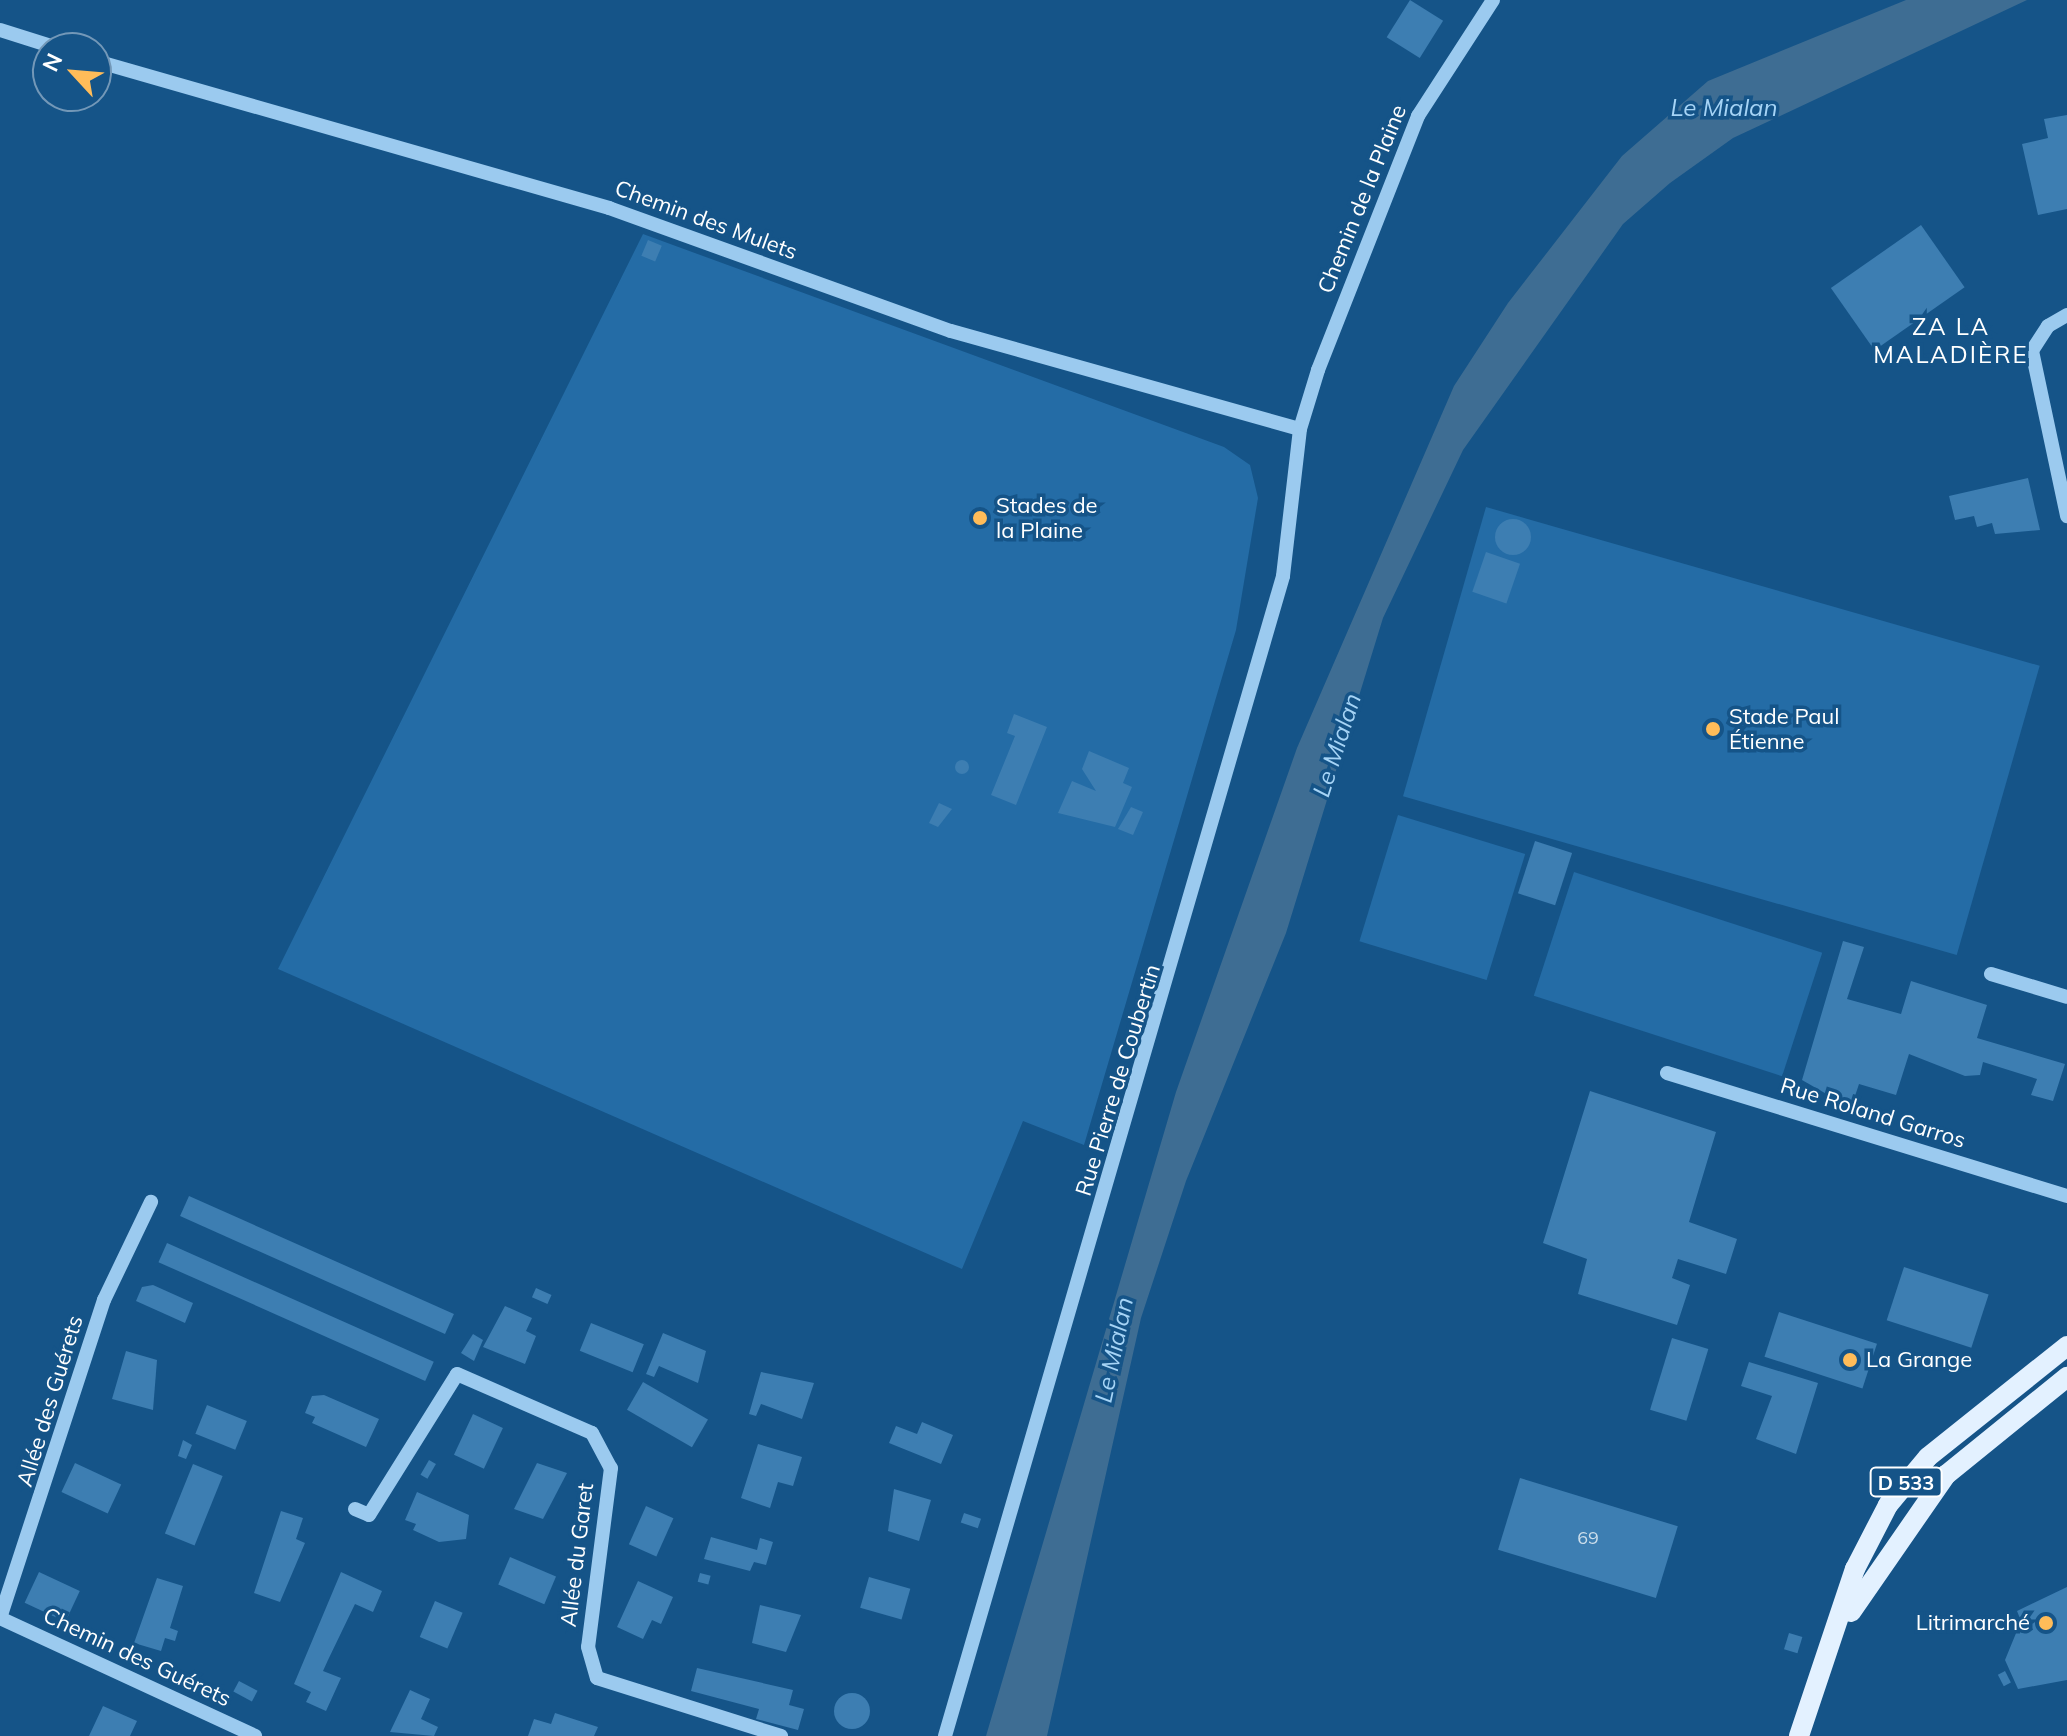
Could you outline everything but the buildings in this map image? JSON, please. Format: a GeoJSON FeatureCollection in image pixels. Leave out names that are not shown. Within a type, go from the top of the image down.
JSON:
{"type":"FeatureCollection","features":[{"type":"Feature","properties":{"kind":"main road","name":"D 533"},"geometry":{"type":"LineString","coordinates":[[1799,1736],[1855,1569],[1888,1505],[1928,1457],[2067,1346]]}},
{"type":"Feature","properties":{"kind":"main road","name":"D 533"},"geometry":{"type":"LineString","coordinates":[[1820,1673],[1869,1577],[1920,1504],[1977,1447],[2067,1377]]}},
{"type":"Feature","properties":{"kind":"street","name":"Chemin de la Plaine"},"geometry":{"type":"LineString","coordinates":[[1300,429],[1418,116],[1493,0]]}},
{"type":"Feature","properties":{"kind":"street"},"geometry":{"type":"LineString","coordinates":[[0,30],[32,40]]}},
{"type":"Feature","properties":{"kind":"street","name":"Chemin des Mulets"},"geometry":{"type":"LineString","coordinates":[[112,66],[609,208],[951,331],[1300,429]]}},
{"type":"Feature","properties":{"kind":"street"},"geometry":{"type":"LineString","coordinates":[[2067,315],[2048,326],[2032,351],[2067,516]]}},
{"type":"Feature","properties":{"kind":"street","name":"Rue Pierre de Coubertin"},"geometry":{"type":"LineString","coordinates":[[945,1736],[1283,576],[1300,429]]}},
{"type":"Feature","properties":{"kind":"street"},"geometry":{"type":"LineString","coordinates":[[1991,974],[2067,997]]}},
{"type":"Feature","properties":{"kind":"street","name":"Rue Roland Garros"},"geometry":{"type":"LineString","coordinates":[[1667,1073],[2067,1196]]}},
{"type":"Feature","properties":{"kind":"street","name":"Allée des Guérets"},"geometry":{"type":"LineString","coordinates":[[0,1618],[104,1300],[151,1202]]}},
{"type":"Feature","properties":{"kind":"street","name":"Allée du Garet"},"geometry":{"type":"LineString","coordinates":[[355,1509],[369,1515],[457,1374],[576,1424],[606,1449],[611,1468],[588,1647],[597,1678],[781,1736]]}},
{"type":"Feature","properties":{"kind":"street","name":"Chemin des Guérets"},"geometry":{"type":"LineString","coordinates":[[0,1618],[255,1736]]}},
{"type":"Feature","properties":{"kind":"shaded area"},"geometry":{"type":"Polygon","coordinates":[[[643,234],[1224,447],[1250,465],[1258,498],[1236,630],[1084,1145],[1023,1121],[962,1269],[278,969],[643,234]]]}},
{"type":"Feature","properties":{"kind":"shaded area","name":"Stade Paul Étienne"},"geometry":{"type":"Polygon","coordinates":[[[1486,507],[2040,666],[1957,955],[1403,796],[1486,507]]]}},
{"type":"Feature","properties":{"kind":"shaded area"},"geometry":{"type":"Polygon","coordinates":[[[1398,815],[1525,854],[1487,980],[1359,941],[1398,815]]]}},
{"type":"Feature","properties":{"kind":"shaded area"},"geometry":{"type":"Polygon","coordinates":[[[1574,872],[1822,953],[1782,1076],[1534,996],[1574,872]]]}},
{"type":"Feature","properties":{"kind":"water","name":"Le Mialan"},"geometry":{"type":"Polygon","coordinates":[[[1906,0],[2027,0],[1733,138],[1670,183],[1623,224],[1463,450],[1383,618],[1286,933],[1186,1181],[1141,1318],[1047,1736],[986,1736],[1176,1092],[1297,748],[1454,386],[1508,303],[1622,156],[1708,81],[1906,0]]]}},
{"type":"Feature","properties":{"kind":"place","name":"Stades de la Plaine"},"geometry":{"type":"Point","coordinates":[980,518]}},
{"type":"Feature","properties":{"kind":"place","name":"Stade Paul Étienne"},"geometry":{"type":"Point","coordinates":[1713,729]}},
{"type":"Feature","properties":{"kind":"place","name":"La Grange"},"geometry":{"type":"Point","coordinates":[1850,1360]}},
{"type":"Feature","properties":{"kind":"place","name":"Litrimarché"},"geometry":{"type":"Point","coordinates":[2046,1623]}},
{"type":"Feature","properties":{"kind":"district","name":"ZA LA MALADIÈRE"},"geometry":{"type":"Point","coordinates":[1951,341]}}]}
